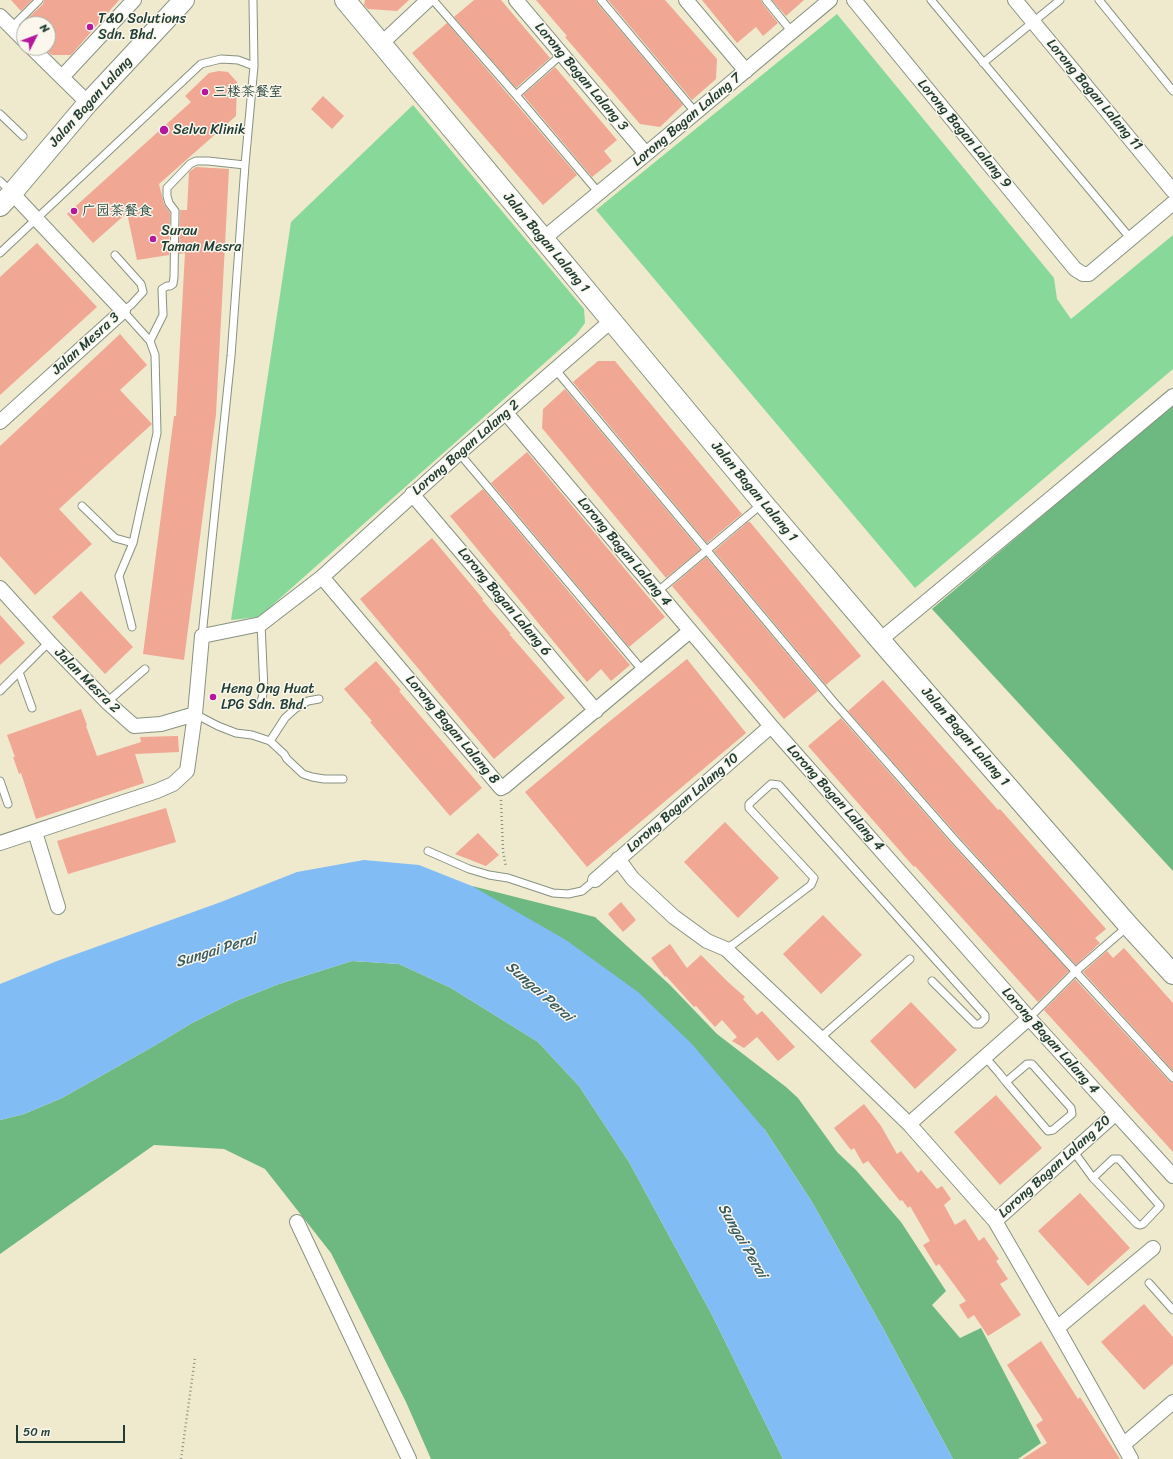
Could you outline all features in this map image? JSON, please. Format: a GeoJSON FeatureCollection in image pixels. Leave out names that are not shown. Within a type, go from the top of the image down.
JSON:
{"type":"FeatureCollection","features":[{"type":"Feature","properties":{"kind":"main road","name":"Jalan Bagan Lalang"},"geometry":{"type":"LineString","coordinates":[[4,193],[184,0]]}},
{"type":"Feature","properties":{"kind":"main road","name":"Jalan Bagan Lalang 1"},"geometry":{"type":"LineString","coordinates":[[345,0],[763,503],[880,640],[1129,926],[1173,974]]}},
{"type":"Feature","properties":{"kind":"street"},"geometry":{"type":"LineString","coordinates":[[62,77],[134,0]]}},
{"type":"Feature","properties":{"kind":"street"},"geometry":{"type":"LineString","coordinates":[[382,43],[428,0]]}},
{"type":"Feature","properties":{"kind":"street","name":"Lorong Bagan Lalang 3"},"geometry":{"type":"LineString","coordinates":[[516,0],[646,154]]}},
{"type":"Feature","properties":{"kind":"street"},"geometry":{"type":"LineString","coordinates":[[686,0],[746,71]]}},
{"type":"Feature","properties":{"kind":"street","name":"Lorong Bagan Lalang 7"},"geometry":{"type":"LineString","coordinates":[[543,239],[599,194],[830,0]]}},
{"type":"Feature","properties":{"kind":"street","name":"Lorong Bagan Lalang 9"},"geometry":{"type":"LineString","coordinates":[[854,0],[1075,268],[1083,274],[1089,274],[1131,239]]}},
{"type":"Feature","properties":{"kind":"street","name":"Lorong Bagan Lalang 11"},"geometry":{"type":"LineString","coordinates":[[1015,0],[1173,191]]}},
{"type":"Feature","properties":{"kind":"street"},"geometry":{"type":"LineString","coordinates":[[0,16],[16,33]]}},
{"type":"Feature","properties":{"kind":"street"},"geometry":{"type":"LineString","coordinates":[[40,56],[88,103]]}},
{"type":"Feature","properties":{"kind":"street","name":"Jalan Mesra 3"},"geometry":{"type":"LineString","coordinates":[[0,422],[123,311],[37,220],[4,193]]}},
{"type":"Feature","properties":{"kind":"street"},"geometry":{"type":"LineString","coordinates":[[1131,239],[1173,203]]}},
{"type":"Feature","properties":{"kind":"street","name":"Lorong Bagan Lalang 2"},"geometry":{"type":"LineString","coordinates":[[261,624],[322,577],[458,453],[611,321]]}},
{"type":"Feature","properties":{"kind":"street"},"geometry":{"type":"LineString","coordinates":[[880,640],[1055,496],[1173,396]]}},
{"type":"Feature","properties":{"kind":"street","name":"Lorong Bagan Lalang 4"},"geometry":{"type":"LineString","coordinates":[[506,413],[771,726],[1029,1018],[1173,1176]]}},
{"type":"Feature","properties":{"kind":"street","name":"Lorong Bagan Lalang 6"},"geometry":{"type":"LineString","coordinates":[[412,494],[596,711]]}},
{"type":"Feature","properties":{"kind":"street","name":"Lorong Bagan Lalang 8"},"geometry":{"type":"LineString","coordinates":[[322,577],[500,788],[505,786],[596,711],[690,631]]}},
{"type":"Feature","properties":{"kind":"street","name":"Jalan Mesra 2"},"geometry":{"type":"LineString","coordinates":[[0,588],[49,642],[107,702],[134,726],[161,724],[195,714]]}},
{"type":"Feature","properties":{"kind":"street"},"geometry":{"type":"LineString","coordinates":[[0,843],[157,791],[173,784],[187,771],[195,714],[202,636],[261,624]]}},
{"type":"Feature","properties":{"kind":"street","name":"Lorong Bagan Lalang 10"},"geometry":{"type":"LineString","coordinates":[[596,880],[771,726]]}},
{"type":"Feature","properties":{"kind":"street"},"geometry":{"type":"LineString","coordinates":[[36,832],[58,906]]}},
{"type":"Feature","properties":{"kind":"street"},"geometry":{"type":"LineString","coordinates":[[618,860],[633,879],[674,917],[708,941],[726,949],[820,1038],[909,1124],[995,1220],[1131,1459]]}},
{"type":"Feature","properties":{"kind":"street"},"geometry":{"type":"LineString","coordinates":[[909,1124],[1029,1018]]}},
{"type":"Feature","properties":{"kind":"street","name":"Lorong Bagan Lalang 20"},"geometry":{"type":"LineString","coordinates":[[995,1220],[1074,1152],[1116,1113]]}},
{"type":"Feature","properties":{"kind":"street"},"geometry":{"type":"LineString","coordinates":[[297,1222],[409,1459]]}},
{"type":"Feature","properties":{"kind":"street"},"geometry":{"type":"LineString","coordinates":[[1057,1328],[1153,1248]]}},
{"type":"Feature","properties":{"kind":"street"},"geometry":{"type":"LineString","coordinates":[[1123,1445],[1173,1402]]}},
{"type":"Feature","properties":{"kind":"lane"},"geometry":{"type":"LineString","coordinates":[[11,28],[39,0]]}},
{"type":"Feature","properties":{"kind":"lane"},"geometry":{"type":"LineString","coordinates":[[202,636],[231,356],[254,66],[253,0]]}},
{"type":"Feature","properties":{"kind":"lane"},"geometry":{"type":"LineString","coordinates":[[433,0],[516,95],[599,194]]}},
{"type":"Feature","properties":{"kind":"lane"},"geometry":{"type":"LineString","coordinates":[[601,0],[696,113]]}},
{"type":"Feature","properties":{"kind":"lane"},"geometry":{"type":"LineString","coordinates":[[766,0],[792,32]]}},
{"type":"Feature","properties":{"kind":"lane"},"geometry":{"type":"LineString","coordinates":[[931,0],[1131,239]]}},
{"type":"Feature","properties":{"kind":"lane"},"geometry":{"type":"LineString","coordinates":[[983,63],[1032,21],[1060,0]]}},
{"type":"Feature","properties":{"kind":"lane"},"geometry":{"type":"LineString","coordinates":[[1099,0],[1173,91]]}},
{"type":"Feature","properties":{"kind":"lane"},"geometry":{"type":"LineString","coordinates":[[516,95],[562,54]]}},
{"type":"Feature","properties":{"kind":"lane"},"geometry":{"type":"LineString","coordinates":[[0,253],[37,220],[201,64],[221,59],[238,60],[254,66]]}},
{"type":"Feature","properties":{"kind":"lane"},"geometry":{"type":"LineString","coordinates":[[0,114],[24,136]]}},
{"type":"Feature","properties":{"kind":"lane"},"geometry":{"type":"LineString","coordinates":[[150,340],[162,315],[162,289],[172,284],[174,277],[175,211],[169,203],[167,188],[190,164],[196,161],[245,165]]}},
{"type":"Feature","properties":{"kind":"lane"},"geometry":{"type":"LineString","coordinates":[[115,255],[141,284],[143,292],[123,311],[150,340],[155,355],[157,433],[133,543],[119,576],[132,627]]}},
{"type":"Feature","properties":{"kind":"lane"},"geometry":{"type":"LineString","coordinates":[[555,369],[833,701],[955,840],[1173,1078]]}},
{"type":"Feature","properties":{"kind":"lane"},"geometry":{"type":"LineString","coordinates":[[458,453],[643,671]]}},
{"type":"Feature","properties":{"kind":"lane"},"geometry":{"type":"LineString","coordinates":[[657,592],[763,503]]}},
{"type":"Feature","properties":{"kind":"lane"},"geometry":{"type":"LineString","coordinates":[[82,506],[115,538],[133,543]]}},
{"type":"Feature","properties":{"kind":"lane"},"geometry":{"type":"LineString","coordinates":[[261,624],[264,690],[261,702]]}},
{"type":"Feature","properties":{"kind":"lane"},"geometry":{"type":"LineString","coordinates":[[0,691],[49,642]]}},
{"type":"Feature","properties":{"kind":"lane"},"geometry":{"type":"LineString","coordinates":[[107,702],[144,669]]}},
{"type":"Feature","properties":{"kind":"lane"},"geometry":{"type":"LineString","coordinates":[[19,672],[32,708]]}},
{"type":"Feature","properties":{"kind":"lane"},"geometry":{"type":"LineString","coordinates":[[270,741],[285,718],[296,708],[308,701],[320,699]]}},
{"type":"Feature","properties":{"kind":"lane"},"geometry":{"type":"LineString","coordinates":[[195,714],[218,726],[270,741],[304,774],[324,779],[343,779]]}},
{"type":"Feature","properties":{"kind":"lane"},"geometry":{"type":"LineString","coordinates":[[0,781],[8,804]]}},
{"type":"Feature","properties":{"kind":"lane"},"geometry":{"type":"LineString","coordinates":[[726,949],[736,944],[811,885],[814,878],[749,808],[749,804],[771,784],[779,785],[985,1015],[985,1019],[980,1024],[975,1024],[932,981]]}},
{"type":"Feature","properties":{"kind":"lane"},"geometry":{"type":"LineString","coordinates":[[428,851],[469,869],[489,875],[508,878],[553,893],[568,894],[582,891],[596,880]]}},
{"type":"Feature","properties":{"kind":"lane"},"geometry":{"type":"LineString","coordinates":[[1029,1018],[1075,972],[1129,926]]}},
{"type":"Feature","properties":{"kind":"lane"},"geometry":{"type":"LineString","coordinates":[[820,1038],[910,959]]}},
{"type":"Feature","properties":{"kind":"lane"},"geometry":{"type":"LineString","coordinates":[[985,1057],[1006,1082],[1048,1131],[1053,1130],[1072,1114],[1072,1108],[1032,1064],[1026,1064],[1006,1082]]}},
{"type":"Feature","properties":{"kind":"lane"},"geometry":{"type":"LineString","coordinates":[[1074,1152],[1093,1178],[1140,1225],[1160,1206],[1119,1159],[1113,1159],[1093,1178]]}},
{"type":"Feature","properties":{"kind":"lane"},"geometry":{"type":"LineString","coordinates":[[1149,1283],[1173,1310]]}},
{"type":"Feature","properties":{"kind":"path"},"geometry":{"type":"LineString","coordinates":[[500,788],[503,851],[508,878]]}},
{"type":"Feature","properties":{"kind":"path"},"geometry":{"type":"LineString","coordinates":[[181,1459],[196,1358]]}},
{"type":"Feature","properties":{"kind":"green space"},"geometry":{"type":"Polygon","coordinates":[[[837,14],[1054,278],[1057,299],[1071,319],[1173,235],[1173,369],[915,588],[596,210],[837,14]]]}},
{"type":"Feature","properties":{"kind":"green space"},"geometry":{"type":"Polygon","coordinates":[[[413,105],[584,309],[585,323],[576,335],[259,617],[231,620],[291,222],[413,105]]]}},
{"type":"Feature","properties":{"kind":"green space"},"geometry":{"type":"Polygon","coordinates":[[[1173,405],[1173,871],[932,609],[1173,405]]]}},
{"type":"Feature","properties":{"kind":"green space"},"geometry":{"type":"Polygon","coordinates":[[[472,886],[595,917],[669,984],[717,1034],[798,1098],[837,1152],[856,1170],[901,1222],[946,1291],[932,1305],[960,1338],[981,1328],[1041,1443],[1018,1459],[953,1459],[884,1330],[812,1202],[765,1130],[472,886]]]}},
{"type":"Feature","properties":{"kind":"green space"},"geometry":{"type":"Polygon","coordinates":[[[352,961],[399,964],[451,988],[538,1042],[579,1086],[629,1162],[712,1315],[783,1459],[431,1459],[406,1402],[331,1253],[265,1169],[224,1149],[154,1145],[0,1254],[0,1120],[24,1114],[62,1098],[192,1023],[236,1001],[279,984],[352,961]]]}},
{"type":"Feature","properties":{"kind":"water","name":"Sungai Perai"},"geometry":{"type":"Polygon","coordinates":[[[364,860],[419,865],[472,886],[566,940],[638,992],[692,1044],[765,1130],[812,1202],[884,1330],[953,1459],[783,1459],[712,1315],[629,1162],[579,1086],[538,1042],[451,988],[399,964],[352,961],[279,984],[236,1001],[192,1023],[62,1098],[24,1114],[0,1120],[0,984],[57,961],[221,902],[297,872],[364,860]]]}},
{"type":"Feature","properties":{"kind":"building"},"geometry":{"type":"Polygon","coordinates":[[[11,0],[32,0],[21,11],[11,0]]]}},
{"type":"Feature","properties":{"kind":"building"},"geometry":{"type":"Polygon","coordinates":[[[44,0],[119,0],[71,55],[56,55],[56,16],[30,16],[43,4],[44,0]]]}},
{"type":"Feature","properties":{"kind":"building"},"geometry":{"type":"Polygon","coordinates":[[[365,0],[409,0],[397,11],[368,9],[364,5],[365,0]]]}},
{"type":"Feature","properties":{"kind":"building"},"geometry":{"type":"Polygon","coordinates":[[[474,0],[501,0],[550,58],[516,88],[454,17],[474,0]]]}},
{"type":"Feature","properties":{"kind":"building"},"geometry":{"type":"Polygon","coordinates":[[[536,0],[596,0],[683,105],[660,127],[640,124],[565,37],[567,36],[536,0]]]}},
{"type":"Feature","properties":{"kind":"building"},"geometry":{"type":"Polygon","coordinates":[[[608,0],[665,0],[717,59],[716,79],[692,100],[608,0]]]}},
{"type":"Feature","properties":{"kind":"building"},"geometry":{"type":"Polygon","coordinates":[[[702,0],[761,0],[778,23],[763,36],[756,27],[737,43],[702,0]]]}},
{"type":"Feature","properties":{"kind":"building"},"geometry":{"type":"Polygon","coordinates":[[[772,0],[804,0],[786,16],[772,0]]]}},
{"type":"Feature","properties":{"kind":"building"},"geometry":{"type":"Polygon","coordinates":[[[447,23],[577,175],[543,205],[412,53],[447,23]]]}},
{"type":"Feature","properties":{"kind":"building"},"geometry":{"type":"Polygon","coordinates":[[[555,67],[617,140],[604,151],[612,161],[592,177],[523,95],[555,67]]]}},
{"type":"Feature","properties":{"kind":"building"},"geometry":{"type":"Polygon","coordinates":[[[219,71],[228,72],[237,82],[236,116],[159,184],[164,204],[170,213],[169,255],[137,260],[127,213],[93,243],[67,214],[191,102],[185,96],[209,73],[219,71]]]}},
{"type":"Feature","properties":{"kind":"building"},"geometry":{"type":"Polygon","coordinates":[[[323,96],[344,116],[332,129],[311,109],[323,96]]]}},
{"type":"Feature","properties":{"kind":"building"},"geometry":{"type":"Polygon","coordinates":[[[196,167],[229,169],[216,414],[184,660],[143,654],[174,416],[176,416],[185,253],[179,254],[180,210],[187,210],[189,172],[196,167]]]}},
{"type":"Feature","properties":{"kind":"building"},"geometry":{"type":"Polygon","coordinates":[[[37,243],[97,307],[0,395],[0,277],[37,243]]]}},
{"type":"Feature","properties":{"kind":"building"},"geometry":{"type":"Polygon","coordinates":[[[120,334],[147,365],[120,390],[152,424],[59,509],[92,544],[35,595],[0,556],[0,446],[120,334]]]}},
{"type":"Feature","properties":{"kind":"building"},"geometry":{"type":"Polygon","coordinates":[[[598,361],[615,361],[742,514],[707,543],[573,382],[598,361]]]}},
{"type":"Feature","properties":{"kind":"building"},"geometry":{"type":"Polygon","coordinates":[[[565,389],[700,550],[666,578],[542,428],[543,409],[565,389]]]}},
{"type":"Feature","properties":{"kind":"building"},"geometry":{"type":"Polygon","coordinates":[[[527,452],[665,617],[629,647],[491,483],[527,452]]]}},
{"type":"Feature","properties":{"kind":"building"},"geometry":{"type":"Polygon","coordinates":[[[483,489],[630,665],[611,681],[601,669],[587,682],[450,516],[483,489]]]}},
{"type":"Feature","properties":{"kind":"building"},"geometry":{"type":"Polygon","coordinates":[[[748,522],[750,522],[861,656],[826,685],[714,551],[748,522]]]}},
{"type":"Feature","properties":{"kind":"building"},"geometry":{"type":"Polygon","coordinates":[[[432,538],[511,634],[509,634],[565,698],[494,759],[360,599],[432,538]]]}},
{"type":"Feature","properties":{"kind":"building"},"geometry":{"type":"Polygon","coordinates":[[[706,557],[818,691],[784,719],[672,586],[706,557]]]}},
{"type":"Feature","properties":{"kind":"building"},"geometry":{"type":"Polygon","coordinates":[[[81,591],[133,647],[105,674],[52,617],[81,591]]]}},
{"type":"Feature","properties":{"kind":"building"},"geometry":{"type":"Polygon","coordinates":[[[0,615],[25,643],[0,665],[0,615]]]}},
{"type":"Feature","properties":{"kind":"building"},"geometry":{"type":"Polygon","coordinates":[[[687,659],[746,733],[587,867],[525,792],[687,659]]]}},
{"type":"Feature","properties":{"kind":"building"},"geometry":{"type":"Polygon","coordinates":[[[376,661],[401,690],[399,691],[482,788],[450,816],[344,689],[376,661]]]}},
{"type":"Feature","properties":{"kind":"building"},"geometry":{"type":"Polygon","coordinates":[[[883,680],[1106,929],[1095,938],[1100,943],[1076,965],[959,837],[848,711],[883,680]]]}},
{"type":"Feature","properties":{"kind":"building"},"geometry":{"type":"Polygon","coordinates":[[[81,709],[97,756],[141,742],[140,737],[178,736],[179,752],[135,754],[144,783],[36,819],[21,773],[19,774],[13,757],[15,757],[7,735],[81,709]]]}},
{"type":"Feature","properties":{"kind":"building"},"geometry":{"type":"Polygon","coordinates":[[[841,718],[951,843],[1069,971],[1038,1002],[915,866],[914,867],[808,746],[841,718]]]}},
{"type":"Feature","properties":{"kind":"building"},"geometry":{"type":"Polygon","coordinates":[[[166,808],[176,842],[68,874],[57,841],[166,808]]]}},
{"type":"Feature","properties":{"kind":"building"},"geometry":{"type":"Polygon","coordinates":[[[725,822],[779,878],[738,918],[684,862],[725,822]]]}},
{"type":"Feature","properties":{"kind":"building"},"geometry":{"type":"Polygon","coordinates":[[[478,833],[499,855],[486,866],[455,854],[478,833]]]}},
{"type":"Feature","properties":{"kind":"building"},"geometry":{"type":"Polygon","coordinates":[[[621,902],[636,920],[623,932],[608,914],[621,902]]]}},
{"type":"Feature","properties":{"kind":"building"},"geometry":{"type":"Polygon","coordinates":[[[823,915],[862,955],[821,994],[783,954],[823,915]]]}},
{"type":"Feature","properties":{"kind":"building"},"geometry":{"type":"Polygon","coordinates":[[[670,944],[687,968],[701,955],[745,997],[743,999],[757,1015],[762,1011],[795,1047],[778,1061],[757,1037],[744,1048],[732,1041],[737,1037],[722,1020],[715,1027],[696,1006],[694,1007],[666,976],[665,977],[651,958],[670,944]]]}},
{"type":"Feature","properties":{"kind":"building"},"geometry":{"type":"Polygon","coordinates":[[[1124,948],[1173,1003],[1173,1071],[1083,972],[1107,951],[1113,958],[1124,948]]]}},
{"type":"Feature","properties":{"kind":"building"},"geometry":{"type":"Polygon","coordinates":[[[1075,979],[1169,1081],[1173,1083],[1173,1152],[1044,1010],[1075,979]]]}},
{"type":"Feature","properties":{"kind":"building"},"geometry":{"type":"Polygon","coordinates":[[[911,1002],[957,1050],[915,1089],[870,1041],[911,1002]]]}},
{"type":"Feature","properties":{"kind":"building"},"geometry":{"type":"Polygon","coordinates":[[[996,1095],[1042,1148],[1000,1185],[954,1132],[996,1095]]]}},
{"type":"Feature","properties":{"kind":"building"},"geometry":{"type":"Polygon","coordinates":[[[864,1104],[881,1126],[897,1154],[901,1151],[918,1173],[921,1170],[937,1189],[942,1186],[951,1199],[944,1205],[955,1225],[965,1219],[979,1241],[984,1237],[999,1259],[996,1261],[1008,1279],[1000,1284],[1021,1315],[988,1336],[974,1315],[968,1319],[959,1305],[966,1301],[939,1264],[936,1266],[923,1245],[930,1241],[910,1206],[908,1208],[902,1200],[900,1201],[868,1161],[863,1164],[854,1148],[851,1150],[834,1128],[864,1104]]]}},
{"type":"Feature","properties":{"kind":"building"},"geometry":{"type":"Polygon","coordinates":[[[1080,1193],[1130,1248],[1088,1286],[1038,1231],[1080,1193]]]}},
{"type":"Feature","properties":{"kind":"building"},"geometry":{"type":"Polygon","coordinates":[[[1144,1304],[1173,1337],[1173,1364],[1144,1390],[1101,1342],[1144,1304]]]}},
{"type":"Feature","properties":{"kind":"building"},"geometry":{"type":"Polygon","coordinates":[[[1041,1341],[1078,1399],[1080,1397],[1120,1459],[1022,1459],[1047,1443],[1036,1425],[1043,1420],[1007,1365],[1041,1341]]]}},
{"type":"Feature","properties":{"kind":"place","name":"T&O Solutions Sdn. Bhd."},"geometry":{"type":"Point","coordinates":[90,27]}},
{"type":"Feature","properties":{"kind":"place","name":"三楼茶餐室"},"geometry":{"type":"Point","coordinates":[205,92]}},
{"type":"Feature","properties":{"kind":"place","name":"Selva Klinik"},"geometry":{"type":"Point","coordinates":[164,130]}},
{"type":"Feature","properties":{"kind":"place","name":"广园茶餐食"},"geometry":{"type":"Point","coordinates":[74,211]}},
{"type":"Feature","properties":{"kind":"place","name":"Surau Taman Mesra"},"geometry":{"type":"Point","coordinates":[153,239]}},
{"type":"Feature","properties":{"kind":"place","name":"Heng Ong Huat LPG Sdn. Bhd."},"geometry":{"type":"Point","coordinates":[213,697]}}]}
